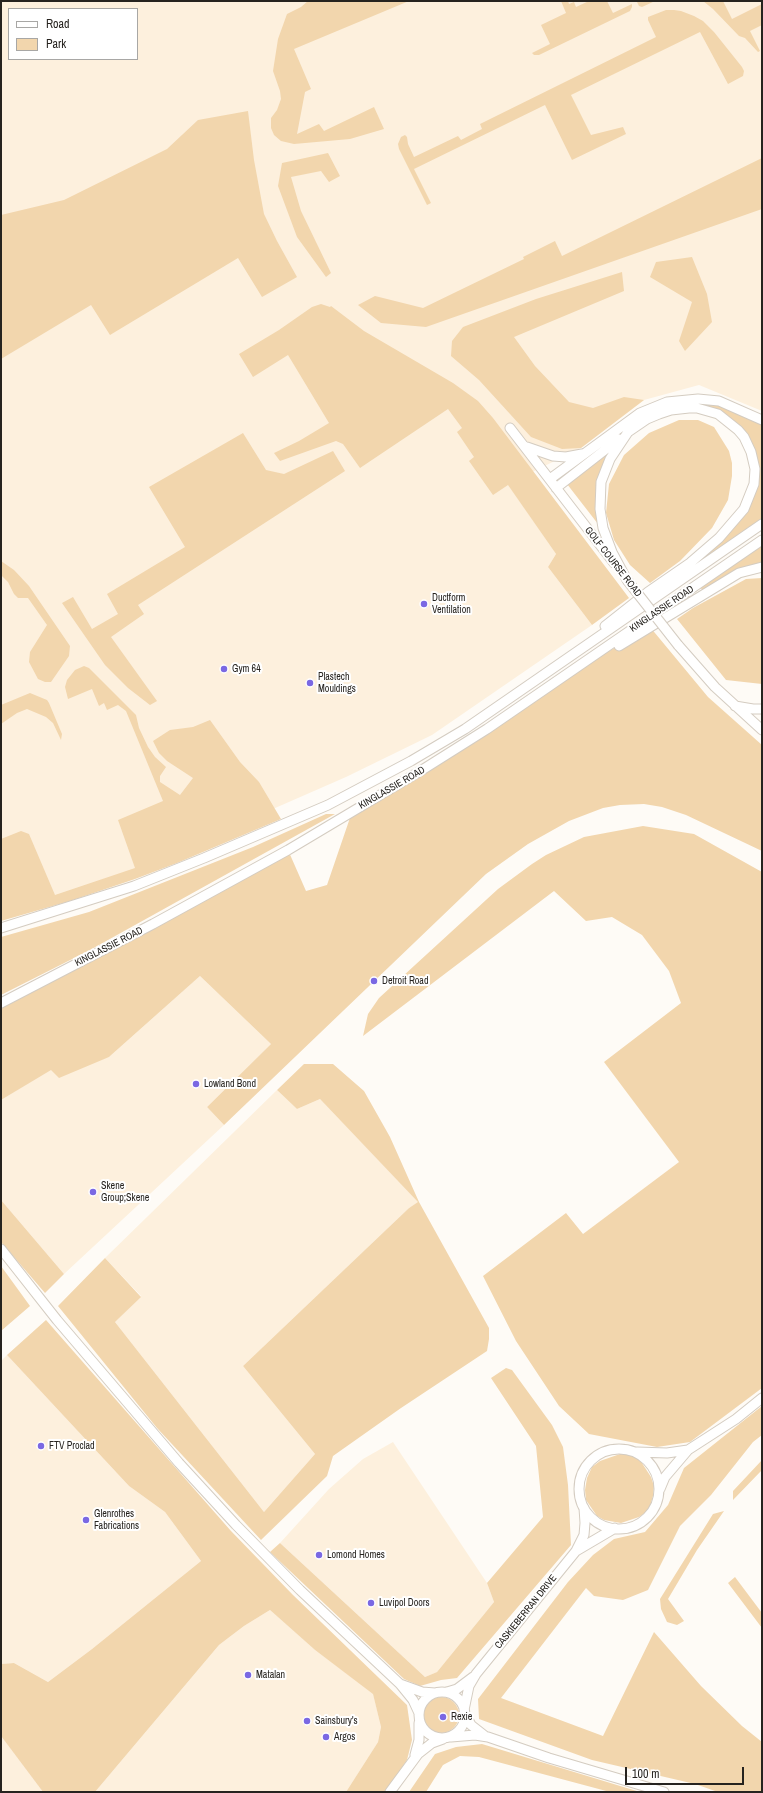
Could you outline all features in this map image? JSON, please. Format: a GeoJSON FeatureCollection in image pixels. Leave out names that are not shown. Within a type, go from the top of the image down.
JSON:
{"type":"FeatureCollection","features":[{"type":"Feature","properties":{"kind":"main road"},"geometry":{"type":"LineString","coordinates":[[550,479],[640,413],[667,402],[698,399],[719,401],[762,420]]}},
{"type":"Feature","properties":{"kind":"main road"},"geometry":{"type":"LineString","coordinates":[[544,675],[648,592],[690,563],[719,538],[744,509],[750,499],[755,477],[751,452],[744,437],[738,430],[718,414],[697,408],[671,410],[647,419],[556,488]]}},
{"type":"Feature","properties":{"kind":"main road","name":"GOLF COURSE ROAD"},"geometry":{"type":"LineString","coordinates":[[510,428],[678,645],[715,687],[762,730]]}},
{"type":"Feature","properties":{"kind":"main road"},"geometry":{"type":"LineString","coordinates":[[627,580],[612,552],[603,528],[599,494],[601,482],[610,459],[628,432]]}},
{"type":"Feature","properties":{"kind":"main road"},"geometry":{"type":"LineString","coordinates":[[524,445],[553,456],[566,457],[584,454]]}},
{"type":"Feature","properties":{"kind":"main road","name":"KINGLASSIE ROAD"},"geometry":{"type":"LineString","coordinates":[[1,928],[134,886],[243,842],[328,805],[418,757],[465,728],[762,524]]}},
{"type":"Feature","properties":{"kind":"main road","name":"KINGLASSIE ROAD"},"geometry":{"type":"LineString","coordinates":[[1,1004],[153,924],[320,831],[451,753],[762,540]]}},
{"type":"Feature","properties":{"kind":"main road"},"geometry":{"type":"LineString","coordinates":[[545,689],[739,573],[762,567]]}},
{"type":"Feature","properties":{"kind":"main road"},"geometry":{"type":"LineString","coordinates":[[734,706],[762,709]]}},
{"type":"Feature","properties":{"kind":"main road"},"geometry":{"type":"LineString","coordinates":[[1,1249],[57,1320],[138,1416],[236,1525],[300,1590],[400,1684],[413,1700],[421,1724],[429,1734],[436,1738],[475,1735],[488,1738],[549,1758],[664,1792]]}},
{"type":"Feature","properties":{"kind":"main road"},"geometry":{"type":"LineString","coordinates":[[688,1450],[667,1453],[618,1449],[611,1450],[597,1456],[586,1466],[580,1480],[580,1494],[589,1515],[596,1521],[615,1528],[625,1528],[636,1525],[645,1520],[652,1512],[657,1502],[665,1476],[688,1450],[736,1419],[762,1398]]}},
{"type":"Feature","properties":{"kind":"main road"},"geometry":{"type":"LineString","coordinates":[[633,1451],[642,1456],[653,1467],[659,1482],[659,1492]]}},
{"type":"Feature","properties":{"kind":"main road","name":"CASKIEBERRAN DRIVE"},"geometry":{"type":"LineString","coordinates":[[476,1674],[576,1551],[584,1535],[584,1506]]}},
{"type":"Feature","properties":{"kind":"main road","name":"CASKIEBERRAN DRIVE"},"geometry":{"type":"LineString","coordinates":[[576,1551],[615,1528]]}},
{"type":"Feature","properties":{"kind":"main road"},"geometry":{"type":"LineString","coordinates":[[400,1684],[422,1692],[447,1692],[457,1689],[476,1674]]}},
{"type":"Feature","properties":{"kind":"main road"},"geometry":{"type":"LineString","coordinates":[[390,1792],[412,1762],[425,1748],[458,1732],[463,1726],[469,1686],[476,1674]]}},
{"type":"Feature","properties":{"kind":"main road"},"geometry":{"type":"LineString","coordinates":[[447,1692],[460,1700],[471,1724],[488,1738]]}},
{"type":"Feature","properties":{"kind":"main road"},"geometry":{"type":"LineString","coordinates":[[412,1762],[418,1749],[419,1715],[421,1705],[426,1698],[436,1693]]}},
{"type":"Feature","properties":{"kind":"shaded area"},"geometry":{"type":"Polygon","coordinates":[[[1,1],[762,1],[762,411],[699,385],[644,400],[581,448],[508,484],[556,554],[548,567],[592,625],[432,735],[346,777],[138,868],[22,907],[1,912],[1,1]]]}},
{"type":"Feature","properties":{"kind":"shaded area"},"geometry":{"type":"Polygon","coordinates":[[[200,976],[271,1044],[207,1107],[224,1125],[64,1274],[1,1200],[1,1100],[51,1069],[109,1057],[200,976]]]}},
{"type":"Feature","properties":{"kind":"shaded area"},"geometry":{"type":"Polygon","coordinates":[[[277,1090],[297,1109],[320,1099],[419,1202],[409,1208],[243,1366],[315,1454],[264,1512],[115,1322],[141,1296],[105,1258],[277,1090]]]}},
{"type":"Feature","properties":{"kind":"shaded area"},"geometry":{"type":"Polygon","coordinates":[[[7,1355],[129,1486],[165,1512],[201,1561],[92,1649],[48,1682],[14,1663],[1,1664],[1,1361],[7,1355]]]}},
{"type":"Feature","properties":{"kind":"shaded area"},"geometry":{"type":"Polygon","coordinates":[[[393,1442],[487,1583],[494,1602],[437,1672],[425,1677],[280,1543],[329,1489],[363,1459],[393,1442]]]}},
{"type":"Feature","properties":{"kind":"shaded area"},"geometry":{"type":"Polygon","coordinates":[[[270,1610],[315,1650],[373,1693],[381,1727],[378,1742],[346,1792],[95,1792],[219,1645],[244,1626],[270,1610]]]}},
{"type":"Feature","properties":{"kind":"shaded area"},"geometry":{"type":"Polygon","coordinates":[[[1,1736],[43,1792],[1,1792],[1,1736]]]}},
{"type":"Feature","properties":{"kind":"green space"},"geometry":{"type":"Polygon","coordinates":[[[308,1],[409,1],[294,49],[311,89],[305,92],[297,134],[319,124],[324,131],[374,107],[384,129],[350,139],[294,144],[281,141],[274,135],[271,128],[271,118],[277,110],[281,99],[280,91],[273,71],[278,39],[287,14],[301,7],[308,1]]]}},
{"type":"Feature","properties":{"kind":"green space"},"geometry":{"type":"Polygon","coordinates":[[[561,1],[568,1],[569,4],[574,2],[576,7],[589,1],[607,1],[613,13],[632,4],[632,7],[630,11],[539,55],[534,55],[532,53],[550,44],[541,25],[566,13],[561,1]]]}},
{"type":"Feature","properties":{"kind":"green space"},"geometry":{"type":"Polygon","coordinates":[[[655,1],[642,7],[639,6],[637,2],[655,1]]]}},
{"type":"Feature","properties":{"kind":"green space"},"geometry":{"type":"Polygon","coordinates":[[[703,1],[723,1],[732,19],[762,4],[762,25],[750,31],[760,51],[758,52],[745,38],[739,36],[713,9],[703,1]]]}},
{"type":"Feature","properties":{"kind":"green space"},"geometry":{"type":"Polygon","coordinates":[[[666,10],[681,11],[703,21],[714,32],[742,67],[744,71],[743,76],[728,84],[700,32],[571,95],[591,135],[623,127],[626,134],[572,160],[545,105],[414,169],[431,203],[427,205],[399,149],[398,144],[401,137],[405,135],[407,137],[408,144],[414,157],[458,136],[461,140],[482,129],[480,124],[656,37],[648,17],[666,10]]]}},
{"type":"Feature","properties":{"kind":"green space"},"geometry":{"type":"Polygon","coordinates":[[[248,111],[254,160],[264,214],[297,277],[262,297],[238,258],[110,335],[91,305],[1,359],[1,215],[64,200],[167,149],[198,120],[248,111]]]}},
{"type":"Feature","properties":{"kind":"green space"},"geometry":{"type":"Polygon","coordinates":[[[328,153],[340,176],[329,182],[321,171],[291,177],[301,211],[331,273],[326,277],[297,237],[278,186],[282,163],[328,153]]]}},
{"type":"Feature","properties":{"kind":"green space"},"geometry":{"type":"Polygon","coordinates":[[[762,158],[762,209],[426,327],[381,323],[358,305],[375,296],[423,308],[524,259],[523,257],[555,241],[562,256],[762,158]]]}},
{"type":"Feature","properties":{"kind":"green space"},"geometry":{"type":"Polygon","coordinates":[[[692,257],[707,294],[712,322],[685,351],[679,341],[692,302],[650,277],[656,262],[692,257]]]}},
{"type":"Feature","properties":{"kind":"green space"},"geometry":{"type":"Polygon","coordinates":[[[622,272],[624,291],[514,337],[535,366],[569,402],[593,408],[624,397],[644,400],[581,448],[562,449],[531,437],[479,380],[451,356],[452,341],[463,327],[536,299],[622,272]]]}},
{"type":"Feature","properties":{"kind":"green space"},"geometry":{"type":"Polygon","coordinates":[[[321,304],[331,306],[364,331],[453,383],[478,401],[493,418],[629,598],[592,625],[548,567],[556,554],[508,485],[493,495],[469,461],[474,457],[457,432],[462,428],[448,409],[360,468],[343,444],[336,441],[280,461],[274,453],[299,441],[329,423],[288,355],[253,377],[239,354],[279,330],[312,307],[321,304]]]}},
{"type":"Feature","properties":{"kind":"green space"},"geometry":{"type":"Polygon","coordinates":[[[683,402],[716,404],[762,424],[762,519],[704,559],[702,556],[741,520],[748,510],[757,485],[740,427],[724,414],[706,406],[636,422],[565,476],[564,475],[635,420],[683,402]]]}},
{"type":"Feature","properties":{"kind":"green space"},"geometry":{"type":"Polygon","coordinates":[[[679,420],[698,420],[714,427],[729,451],[732,463],[732,476],[728,500],[712,528],[680,561],[650,583],[630,565],[614,540],[606,513],[609,484],[624,455],[649,433],[679,420]]]}},
{"type":"Feature","properties":{"kind":"green space"},"geometry":{"type":"Polygon","coordinates":[[[243,433],[266,470],[284,474],[333,451],[345,471],[138,605],[144,614],[111,637],[157,701],[150,705],[128,688],[105,665],[62,603],[73,597],[92,629],[118,614],[107,594],[185,547],[149,487],[243,433]]]}},
{"type":"Feature","properties":{"kind":"green space"},"geometry":{"type":"Polygon","coordinates":[[[607,454],[599,476],[598,524],[567,484],[607,454]]]}},
{"type":"Feature","properties":{"kind":"green space"},"geometry":{"type":"Polygon","coordinates":[[[762,544],[762,563],[739,569],[703,591],[700,587],[762,544]]]}},
{"type":"Feature","properties":{"kind":"green space"},"geometry":{"type":"Polygon","coordinates":[[[1,561],[14,570],[29,586],[70,646],[69,656],[51,682],[45,682],[38,679],[29,662],[30,652],[47,625],[28,598],[18,598],[14,594],[8,582],[1,575],[1,561]]]}},
{"type":"Feature","properties":{"kind":"green space"},"geometry":{"type":"Polygon","coordinates":[[[762,578],[762,684],[726,680],[677,619],[693,608],[746,579],[762,578]]]}},
{"type":"Feature","properties":{"kind":"green space"},"geometry":{"type":"Polygon","coordinates":[[[650,627],[708,697],[762,745],[762,851],[686,815],[662,807],[644,804],[620,805],[603,808],[569,821],[528,844],[486,874],[224,1125],[207,1107],[271,1044],[200,976],[109,1057],[59,1078],[51,1070],[1,1100],[1,1003],[288,850],[306,891],[327,885],[352,812],[545,689],[650,627]]]}},
{"type":"Feature","properties":{"kind":"green space"},"geometry":{"type":"Polygon","coordinates":[[[84,666],[89,668],[136,715],[139,728],[148,747],[155,757],[166,767],[160,776],[160,782],[180,795],[193,778],[167,761],[159,753],[153,741],[170,730],[193,727],[210,720],[240,762],[259,782],[281,819],[135,879],[70,901],[1,921],[1,839],[21,831],[29,834],[55,895],[135,868],[118,820],[163,801],[126,711],[118,705],[107,710],[104,703],[99,706],[92,689],[68,699],[65,687],[67,680],[75,670],[84,666]]]}},
{"type":"Feature","properties":{"kind":"green space"},"geometry":{"type":"Polygon","coordinates":[[[30,693],[47,700],[49,703],[62,734],[61,740],[53,723],[46,717],[27,709],[17,713],[1,724],[1,705],[30,693]]]}},
{"type":"Feature","properties":{"kind":"green space"},"geometry":{"type":"Polygon","coordinates":[[[326,814],[335,814],[90,950],[1,995],[1,937],[89,912],[253,847],[326,814]]]}},
{"type":"Feature","properties":{"kind":"green space"},"geometry":{"type":"Polygon","coordinates":[[[643,826],[694,834],[762,872],[762,1388],[690,1442],[657,1447],[589,1434],[559,1406],[516,1341],[483,1276],[566,1213],[583,1234],[679,1162],[604,1062],[681,1003],[669,971],[642,935],[612,917],[586,921],[554,891],[363,1036],[368,1014],[379,998],[498,889],[546,855],[584,837],[643,826]]]}},
{"type":"Feature","properties":{"kind":"green space"},"geometry":{"type":"Polygon","coordinates":[[[304,1064],[333,1064],[364,1091],[390,1137],[419,1202],[489,1328],[489,1339],[487,1351],[401,1408],[333,1456],[327,1476],[261,1540],[157,1428],[58,1306],[105,1258],[141,1297],[115,1322],[264,1512],[315,1454],[243,1366],[409,1208],[418,1202],[320,1099],[297,1109],[277,1090],[304,1064]]]}},
{"type":"Feature","properties":{"kind":"green space"},"geometry":{"type":"Polygon","coordinates":[[[1,1200],[64,1274],[45,1293],[1,1242],[1,1200]]]}},
{"type":"Feature","properties":{"kind":"green space"},"geometry":{"type":"Polygon","coordinates":[[[1,1266],[30,1306],[1,1331],[1,1266]]]}},
{"type":"Feature","properties":{"kind":"green space"},"geometry":{"type":"Polygon","coordinates":[[[46,1320],[231,1531],[293,1595],[407,1705],[412,1740],[407,1760],[386,1792],[346,1792],[378,1742],[381,1727],[373,1694],[315,1650],[270,1610],[244,1626],[219,1645],[95,1792],[43,1792],[1,1736],[1,1664],[14,1663],[48,1682],[92,1649],[201,1561],[165,1512],[129,1486],[7,1355],[46,1320]]]}},
{"type":"Feature","properties":{"kind":"green space"},"geometry":{"type":"Polygon","coordinates":[[[506,1368],[512,1370],[552,1425],[563,1447],[568,1485],[571,1545],[457,1678],[441,1680],[420,1686],[404,1679],[270,1552],[280,1543],[425,1677],[437,1672],[494,1602],[487,1583],[543,1517],[536,1446],[491,1378],[506,1368]]]}},
{"type":"Feature","properties":{"kind":"green space"},"geometry":{"type":"Polygon","coordinates":[[[762,1406],[762,1435],[753,1442],[711,1495],[680,1526],[648,1590],[623,1600],[594,1596],[586,1588],[501,1698],[603,1736],[654,1632],[701,1686],[742,1726],[762,1742],[762,1792],[718,1792],[695,1784],[592,1760],[479,1719],[478,1699],[568,1582],[593,1555],[614,1539],[645,1532],[668,1505],[684,1468],[762,1406]]]}},
{"type":"Feature","properties":{"kind":"green space"},"geometry":{"type":"Polygon","coordinates":[[[620,1454],[632,1455],[640,1460],[651,1477],[654,1486],[650,1506],[646,1512],[639,1517],[621,1523],[604,1520],[597,1516],[586,1500],[585,1490],[587,1478],[592,1467],[600,1461],[620,1454]]]}},
{"type":"Feature","properties":{"kind":"green space"},"geometry":{"type":"Polygon","coordinates":[[[762,1460],[762,1470],[733,1500],[733,1491],[762,1460]]]}},
{"type":"Feature","properties":{"kind":"green space"},"geometry":{"type":"Polygon","coordinates":[[[724,1511],[697,1550],[668,1599],[684,1621],[677,1625],[667,1622],[661,1609],[660,1599],[713,1514],[724,1511]]]}},
{"type":"Feature","properties":{"kind":"green space"},"geometry":{"type":"Polygon","coordinates":[[[735,1577],[762,1613],[762,1628],[728,1583],[735,1577]]]}},
{"type":"Feature","properties":{"kind":"green space"},"geometry":{"type":"Polygon","coordinates":[[[441,1697],[451,1700],[456,1705],[459,1715],[456,1725],[451,1730],[441,1733],[431,1730],[426,1725],[423,1715],[426,1705],[431,1700],[441,1697]]]}},
{"type":"Feature","properties":{"kind":"green space"},"geometry":{"type":"Polygon","coordinates":[[[482,1744],[640,1792],[610,1792],[479,1757],[460,1756],[443,1765],[426,1792],[409,1792],[435,1754],[456,1747],[482,1744]]]}},
{"type":"Feature","properties":{"kind":"place","name":"Ductform Ventilation"},"geometry":{"type":"Point","coordinates":[424,604]}},
{"type":"Feature","properties":{"kind":"place","name":"Gym 64"},"geometry":{"type":"Point","coordinates":[224,669]}},
{"type":"Feature","properties":{"kind":"place","name":"Plastech Mouldings"},"geometry":{"type":"Point","coordinates":[310,683]}},
{"type":"Feature","properties":{"kind":"place","name":"Detroit Road"},"geometry":{"type":"Point","coordinates":[374,981]}},
{"type":"Feature","properties":{"kind":"place","name":"Lowland Bond"},"geometry":{"type":"Point","coordinates":[196,1084]}},
{"type":"Feature","properties":{"kind":"place","name":"Skene Group;Skene"},"geometry":{"type":"Point","coordinates":[93,1192]}},
{"type":"Feature","properties":{"kind":"place","name":"FTV Proclad"},"geometry":{"type":"Point","coordinates":[41,1446]}},
{"type":"Feature","properties":{"kind":"place","name":"Glenrothes Fabrications"},"geometry":{"type":"Point","coordinates":[86,1520]}},
{"type":"Feature","properties":{"kind":"place","name":"Lomond Homes"},"geometry":{"type":"Point","coordinates":[319,1555]}},
{"type":"Feature","properties":{"kind":"place","name":"Luvipol Doors"},"geometry":{"type":"Point","coordinates":[371,1603]}},
{"type":"Feature","properties":{"kind":"place","name":"Matalan"},"geometry":{"type":"Point","coordinates":[248,1675]}},
{"type":"Feature","properties":{"kind":"place","name":"Rexie"},"geometry":{"type":"Point","coordinates":[443,1717]}},
{"type":"Feature","properties":{"kind":"place","name":"Sainsbury's"},"geometry":{"type":"Point","coordinates":[307,1721]}},
{"type":"Feature","properties":{"kind":"place","name":"Argos"},"geometry":{"type":"Point","coordinates":[326,1737]}}]}
